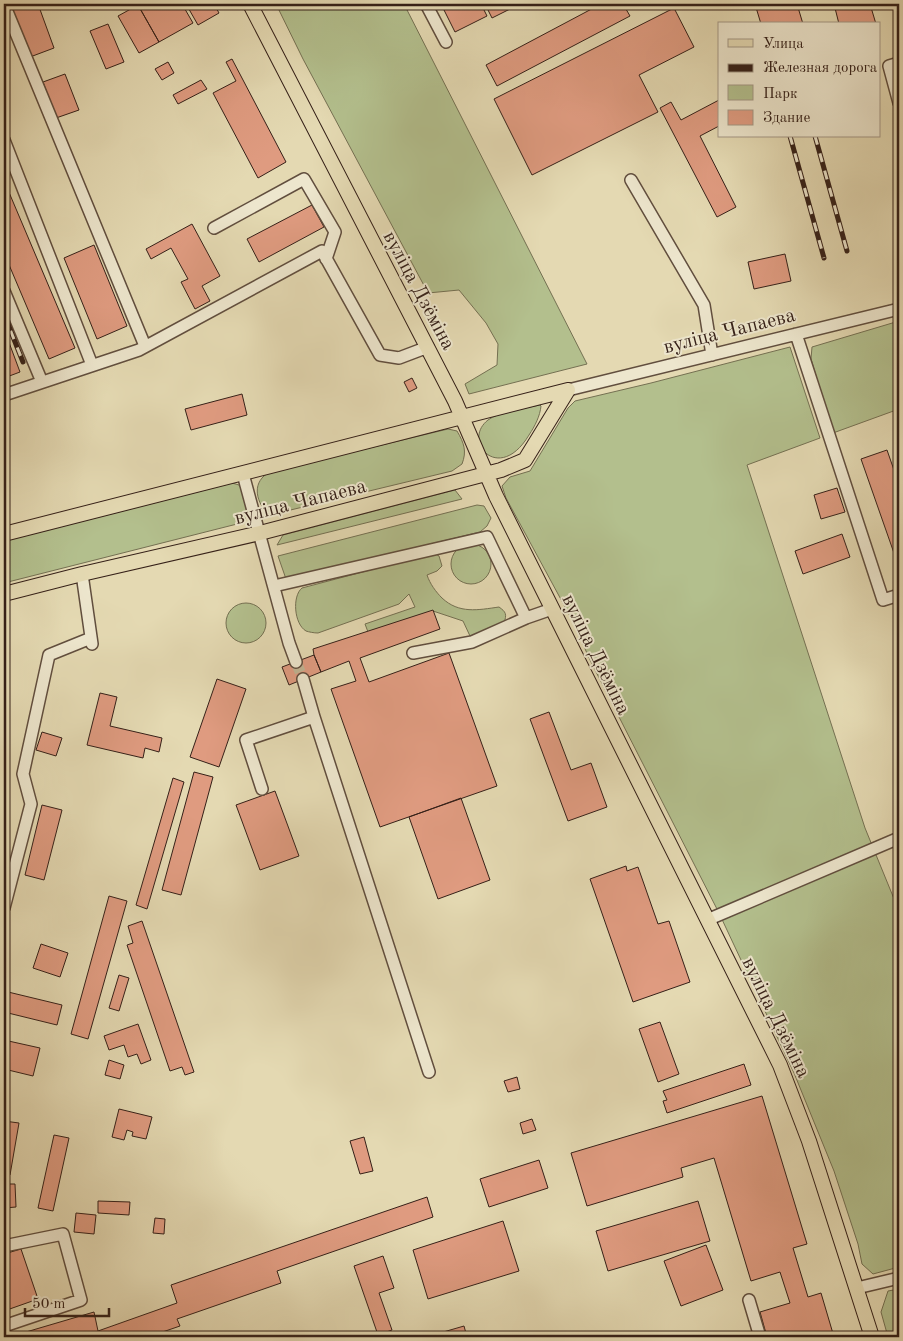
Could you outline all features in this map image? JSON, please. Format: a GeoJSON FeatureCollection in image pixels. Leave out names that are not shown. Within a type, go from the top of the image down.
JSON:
{"type":"FeatureCollection","features":[{"type":"Feature","properties":{"kind":"main road","name":"вуліца Дзёміна"},"geometry":{"type":"LineString","coordinates":[[250,4],[428,347],[455,402],[485,474],[780,1065],[809,1141],[858,1288],[872,1337]]}},
{"type":"Feature","properties":{"kind":"main road","name":"вуліца Чапаева"},"geometry":{"type":"LineString","coordinates":[[4,534],[568,390]]}},
{"type":"Feature","properties":{"kind":"main road","name":"вуліца Чапаева"},"geometry":{"type":"LineString","coordinates":[[4,594],[260,533],[501,470],[525,460],[568,390]]}},
{"type":"Feature","properties":{"kind":"street"},"geometry":{"type":"LineString","coordinates":[[4,4],[145,346]]}},
{"type":"Feature","properties":{"kind":"street"},"geometry":{"type":"LineString","coordinates":[[426,4],[446,42]]}},
{"type":"Feature","properties":{"kind":"street"},"geometry":{"type":"LineString","coordinates":[[899,63],[889,66],[899,103]]}},
{"type":"Feature","properties":{"kind":"street"},"geometry":{"type":"LineString","coordinates":[[4,140],[92,365]]}},
{"type":"Feature","properties":{"kind":"street"},"geometry":{"type":"LineString","coordinates":[[214,228],[304,179],[335,232],[326,259]]}},
{"type":"Feature","properties":{"kind":"street"},"geometry":{"type":"LineString","coordinates":[[631,180],[704,305],[712,355]]}},
{"type":"Feature","properties":{"kind":"street"},"geometry":{"type":"LineString","coordinates":[[4,395],[145,346],[322,251],[380,355],[399,358],[428,347]]}},
{"type":"Feature","properties":{"kind":"street"},"geometry":{"type":"LineString","coordinates":[[4,291],[42,382]]}},
{"type":"Feature","properties":{"kind":"street","name":"вуліца Чапаева"},"geometry":{"type":"LineString","coordinates":[[568,390],[899,309]]}},
{"type":"Feature","properties":{"kind":"street"},"geometry":{"type":"LineString","coordinates":[[796,334],[883,600],[899,595]]}},
{"type":"Feature","properties":{"kind":"street"},"geometry":{"type":"LineString","coordinates":[[244,474],[289,643],[296,662]]}},
{"type":"Feature","properties":{"kind":"street"},"geometry":{"type":"LineString","coordinates":[[274,586],[487,536],[526,618]]}},
{"type":"Feature","properties":{"kind":"street"},"geometry":{"type":"LineString","coordinates":[[4,908],[31,804],[23,774],[50,655],[91,642],[82,574]]}},
{"type":"Feature","properties":{"kind":"street"},"geometry":{"type":"LineString","coordinates":[[413,653],[472,642],[526,618],[552,609]]}},
{"type":"Feature","properties":{"kind":"street"},"geometry":{"type":"LineString","coordinates":[[303,679],[429,1072]]}},
{"type":"Feature","properties":{"kind":"street"},"geometry":{"type":"LineString","coordinates":[[262,789],[246,740],[314,717]]}},
{"type":"Feature","properties":{"kind":"street"},"geometry":{"type":"LineString","coordinates":[[707,920],[899,838]]}},
{"type":"Feature","properties":{"kind":"street"},"geometry":{"type":"LineString","coordinates":[[4,1246],[63,1234],[81,1300],[4,1326]]}},
{"type":"Feature","properties":{"kind":"street"},"geometry":{"type":"LineString","coordinates":[[858,1288],[899,1278]]}},
{"type":"Feature","properties":{"kind":"street"},"geometry":{"type":"LineString","coordinates":[[749,1300],[760,1337]]}},
{"type":"Feature","properties":{"kind":"green space"},"geometry":{"type":"Polygon","coordinates":[[[276,4],[404,4],[587,364],[469,394],[465,384],[497,365],[498,344],[486,323],[459,290],[428,293],[303,59],[276,4]]]}},
{"type":"Feature","properties":{"kind":"green space"},"geometry":{"type":"Polygon","coordinates":[[[899,321],[899,409],[833,433],[811,359],[812,347],[899,321]]]}},
{"type":"Feature","properties":{"kind":"green space"},"geometry":{"type":"Polygon","coordinates":[[[790,347],[820,438],[747,465],[865,828],[899,911],[899,1267],[873,1274],[862,1264],[858,1244],[834,1171],[794,1073],[719,913],[591,662],[571,618],[506,498],[502,486],[510,477],[530,471],[568,408],[575,401],[790,347]]]}},
{"type":"Feature","properties":{"kind":"green space"},"geometry":{"type":"Polygon","coordinates":[[[540,405],[540,413],[535,425],[518,450],[506,457],[496,458],[487,454],[481,447],[479,438],[481,429],[488,420],[505,413],[540,405]]]}},
{"type":"Feature","properties":{"kind":"green space"},"geometry":{"type":"Polygon","coordinates":[[[448,429],[457,431],[463,443],[464,451],[462,464],[452,471],[274,514],[267,513],[258,497],[257,491],[260,480],[270,472],[448,429]]]}},
{"type":"Feature","properties":{"kind":"green space"},"geometry":{"type":"Polygon","coordinates":[[[232,483],[239,485],[248,505],[247,517],[241,523],[4,583],[4,541],[232,483]]]}},
{"type":"Feature","properties":{"kind":"green space"},"geometry":{"type":"Polygon","coordinates":[[[455,490],[462,499],[277,545],[283,535],[455,490]]]}},
{"type":"Feature","properties":{"kind":"green space"},"geometry":{"type":"Polygon","coordinates":[[[477,505],[484,506],[491,518],[487,526],[480,532],[286,579],[278,556],[477,505]]]}},
{"type":"Feature","properties":{"kind":"green space"},"geometry":{"type":"Polygon","coordinates":[[[471,544],[485,550],[491,564],[485,578],[471,584],[457,578],[451,564],[457,550],[471,544]]]}},
{"type":"Feature","properties":{"kind":"green space"},"geometry":{"type":"Polygon","coordinates":[[[434,553],[439,556],[442,566],[437,571],[427,575],[433,588],[442,598],[455,607],[462,609],[476,610],[499,607],[505,614],[504,623],[470,636],[463,621],[433,611],[368,632],[365,624],[415,607],[409,594],[399,604],[318,633],[306,631],[299,622],[296,603],[302,588],[434,553]]]}},
{"type":"Feature","properties":{"kind":"green space"},"geometry":{"type":"Polygon","coordinates":[[[246,603],[260,609],[266,623],[260,637],[246,643],[232,637],[226,623],[232,609],[246,603]]]}},
{"type":"Feature","properties":{"kind":"green space"},"geometry":{"type":"Polygon","coordinates":[[[899,1289],[899,1337],[888,1337],[881,1312],[888,1291],[899,1289]]]}},
{"type":"Feature","properties":{"kind":"building"},"geometry":{"type":"Polygon","coordinates":[[[9,4],[38,4],[54,48],[30,57],[9,4]]]}},
{"type":"Feature","properties":{"kind":"building"},"geometry":{"type":"Polygon","coordinates":[[[182,4],[193,23],[159,42],[138,5],[182,4]]]}},
{"type":"Feature","properties":{"kind":"building"},"geometry":{"type":"Polygon","coordinates":[[[186,4],[214,4],[219,13],[198,25],[186,4]]]}},
{"type":"Feature","properties":{"kind":"building"},"geometry":{"type":"Polygon","coordinates":[[[441,4],[481,4],[487,16],[455,32],[441,4]]]}},
{"type":"Feature","properties":{"kind":"building"},"geometry":{"type":"Polygon","coordinates":[[[485,4],[520,4],[492,18],[485,4]]]}},
{"type":"Feature","properties":{"kind":"building"},"geometry":{"type":"Polygon","coordinates":[[[601,4],[623,4],[630,16],[497,86],[486,65],[601,4]]]}},
{"type":"Feature","properties":{"kind":"building"},"geometry":{"type":"Polygon","coordinates":[[[755,4],[797,4],[802,22],[760,22],[755,4]]]}},
{"type":"Feature","properties":{"kind":"building"},"geometry":{"type":"Polygon","coordinates":[[[834,4],[870,4],[875,22],[838,22],[834,4]]]}},
{"type":"Feature","properties":{"kind":"building"},"geometry":{"type":"Polygon","coordinates":[[[138,5],[159,42],[139,53],[118,16],[138,5]]]}},
{"type":"Feature","properties":{"kind":"building"},"geometry":{"type":"Polygon","coordinates":[[[674,8],[694,47],[639,75],[658,112],[532,175],[494,99],[674,8]]]}},
{"type":"Feature","properties":{"kind":"building"},"geometry":{"type":"Polygon","coordinates":[[[108,24],[124,62],[106,69],[90,31],[108,24]]]}},
{"type":"Feature","properties":{"kind":"building"},"geometry":{"type":"Polygon","coordinates":[[[232,59],[286,162],[258,178],[213,93],[236,81],[226,62],[232,59]]]}},
{"type":"Feature","properties":{"kind":"building"},"geometry":{"type":"Polygon","coordinates":[[[168,62],[174,73],[162,80],[155,69],[168,62]]]}},
{"type":"Feature","properties":{"kind":"building"},"geometry":{"type":"Polygon","coordinates":[[[65,74],[79,110],[56,118],[43,82],[65,74]]]}},
{"type":"Feature","properties":{"kind":"building"},"geometry":{"type":"Polygon","coordinates":[[[201,80],[207,89],[178,104],[173,95],[201,80]]]}},
{"type":"Feature","properties":{"kind":"building"},"geometry":{"type":"Polygon","coordinates":[[[718,101],[718,127],[700,136],[736,207],[717,217],[660,108],[671,102],[681,120],[718,101]]]}},
{"type":"Feature","properties":{"kind":"building"},"geometry":{"type":"Polygon","coordinates":[[[8,190],[75,348],[49,359],[4,253],[4,192],[8,190]]]}},
{"type":"Feature","properties":{"kind":"building"},"geometry":{"type":"Polygon","coordinates":[[[312,205],[324,227],[259,262],[247,239],[312,205]]]}},
{"type":"Feature","properties":{"kind":"building"},"geometry":{"type":"Polygon","coordinates":[[[192,224],[220,276],[202,286],[210,301],[195,309],[181,282],[188,279],[171,248],[151,259],[146,249],[192,224]]]}},
{"type":"Feature","properties":{"kind":"building"},"geometry":{"type":"Polygon","coordinates":[[[94,245],[127,326],[97,339],[64,258],[94,245]]]}},
{"type":"Feature","properties":{"kind":"building"},"geometry":{"type":"Polygon","coordinates":[[[785,254],[791,281],[754,289],[748,262],[785,254]]]}},
{"type":"Feature","properties":{"kind":"building"},"geometry":{"type":"Polygon","coordinates":[[[4,329],[20,372],[4,378],[4,329]]]}},
{"type":"Feature","properties":{"kind":"building"},"geometry":{"type":"Polygon","coordinates":[[[412,378],[417,388],[409,392],[404,382],[412,378]]]}},
{"type":"Feature","properties":{"kind":"building"},"geometry":{"type":"Polygon","coordinates":[[[242,394],[247,415],[191,430],[185,409],[242,394]]]}},
{"type":"Feature","properties":{"kind":"building"},"geometry":{"type":"Polygon","coordinates":[[[887,450],[895,473],[899,471],[899,555],[895,556],[861,459],[887,450]]]}},
{"type":"Feature","properties":{"kind":"building"},"geometry":{"type":"Polygon","coordinates":[[[837,488],[845,512],[821,519],[814,495],[837,488]]]}},
{"type":"Feature","properties":{"kind":"building"},"geometry":{"type":"Polygon","coordinates":[[[842,534],[850,557],[803,574],[795,551],[842,534]]]}},
{"type":"Feature","properties":{"kind":"building"},"geometry":{"type":"Polygon","coordinates":[[[433,610],[440,629],[360,658],[369,682],[449,653],[497,786],[380,827],[331,689],[356,681],[349,661],[321,672],[313,649],[433,610]]]}},
{"type":"Feature","properties":{"kind":"building"},"geometry":{"type":"Polygon","coordinates":[[[314,655],[321,672],[289,685],[282,667],[314,655]]]}},
{"type":"Feature","properties":{"kind":"building"},"geometry":{"type":"Polygon","coordinates":[[[217,679],[246,689],[219,767],[190,757],[217,679]]]}},
{"type":"Feature","properties":{"kind":"building"},"geometry":{"type":"Polygon","coordinates":[[[100,693],[117,697],[110,726],[162,738],[159,752],[145,748],[143,758],[87,745],[100,693]]]}},
{"type":"Feature","properties":{"kind":"building"},"geometry":{"type":"Polygon","coordinates":[[[549,712],[571,770],[591,763],[607,807],[568,821],[530,719],[549,712]]]}},
{"type":"Feature","properties":{"kind":"building"},"geometry":{"type":"Polygon","coordinates":[[[42,732],[62,738],[56,756],[36,750],[42,732]]]}},
{"type":"Feature","properties":{"kind":"building"},"geometry":{"type":"Polygon","coordinates":[[[194,772],[213,777],[181,895],[162,890],[194,772]]]}},
{"type":"Feature","properties":{"kind":"building"},"geometry":{"type":"Polygon","coordinates":[[[173,778],[184,782],[147,909],[136,905],[173,778]]]}},
{"type":"Feature","properties":{"kind":"building"},"geometry":{"type":"Polygon","coordinates":[[[275,791],[299,856],[260,870],[236,805],[275,791]]]}},
{"type":"Feature","properties":{"kind":"building"},"geometry":{"type":"Polygon","coordinates":[[[461,798],[490,880],[438,899],[409,817],[461,798]]]}},
{"type":"Feature","properties":{"kind":"building"},"geometry":{"type":"Polygon","coordinates":[[[42,805],[62,810],[44,880],[25,875],[42,805]]]}},
{"type":"Feature","properties":{"kind":"building"},"geometry":{"type":"Polygon","coordinates":[[[626,866],[627,871],[638,867],[658,924],[669,921],[690,982],[633,1002],[590,879],[626,866]]]}},
{"type":"Feature","properties":{"kind":"building"},"geometry":{"type":"Polygon","coordinates":[[[109,896],[127,901],[88,1039],[71,1034],[109,896]]]}},
{"type":"Feature","properties":{"kind":"building"},"geometry":{"type":"Polygon","coordinates":[[[142,921],[194,1072],[185,1075],[182,1067],[170,1071],[127,945],[133,943],[128,926],[142,921]]]}},
{"type":"Feature","properties":{"kind":"building"},"geometry":{"type":"Polygon","coordinates":[[[41,944],[68,953],[60,977],[33,968],[41,944]]]}},
{"type":"Feature","properties":{"kind":"building"},"geometry":{"type":"Polygon","coordinates":[[[119,975],[129,978],[119,1011],[109,1008],[119,975]]]}},
{"type":"Feature","properties":{"kind":"building"},"geometry":{"type":"Polygon","coordinates":[[[4,991],[62,1005],[57,1025],[4,1012],[4,991]]]}},
{"type":"Feature","properties":{"kind":"building"},"geometry":{"type":"Polygon","coordinates":[[[660,1022],[679,1074],[658,1082],[639,1029],[660,1022]]]}},
{"type":"Feature","properties":{"kind":"building"},"geometry":{"type":"Polygon","coordinates":[[[138,1024],[151,1060],[141,1064],[137,1054],[128,1057],[124,1045],[109,1050],[104,1036],[138,1024]]]}},
{"type":"Feature","properties":{"kind":"building"},"geometry":{"type":"Polygon","coordinates":[[[4,1040],[40,1048],[33,1076],[4,1069],[4,1040]]]}},
{"type":"Feature","properties":{"kind":"building"},"geometry":{"type":"Polygon","coordinates":[[[109,1060],[124,1065],[120,1079],[105,1075],[109,1060]]]}},
{"type":"Feature","properties":{"kind":"building"},"geometry":{"type":"Polygon","coordinates":[[[744,1064],[751,1085],[667,1113],[663,1101],[667,1100],[663,1091],[744,1064]]]}},
{"type":"Feature","properties":{"kind":"building"},"geometry":{"type":"Polygon","coordinates":[[[517,1077],[520,1089],[508,1092],[504,1081],[517,1077]]]}},
{"type":"Feature","properties":{"kind":"building"},"geometry":{"type":"Polygon","coordinates":[[[762,1096],[807,1244],[793,1248],[808,1297],[821,1293],[834,1337],[767,1337],[760,1312],[790,1303],[780,1272],[751,1281],[714,1158],[681,1168],[683,1177],[587,1206],[571,1153],[762,1096]]]}},
{"type":"Feature","properties":{"kind":"building"},"geometry":{"type":"Polygon","coordinates":[[[119,1109],[152,1117],[146,1139],[132,1136],[133,1132],[127,1130],[124,1140],[112,1137],[119,1109]]]}},
{"type":"Feature","properties":{"kind":"building"},"geometry":{"type":"Polygon","coordinates":[[[532,1119],[536,1130],[523,1134],[520,1123],[532,1119]]]}},
{"type":"Feature","properties":{"kind":"building"},"geometry":{"type":"Polygon","coordinates":[[[4,1121],[19,1123],[10,1175],[4,1173],[4,1121]]]}},
{"type":"Feature","properties":{"kind":"building"},"geometry":{"type":"Polygon","coordinates":[[[54,1135],[69,1138],[53,1211],[38,1208],[54,1135]]]}},
{"type":"Feature","properties":{"kind":"building"},"geometry":{"type":"Polygon","coordinates":[[[364,1137],[373,1171],[360,1174],[350,1141],[364,1137]]]}},
{"type":"Feature","properties":{"kind":"building"},"geometry":{"type":"Polygon","coordinates":[[[539,1160],[548,1188],[489,1207],[480,1179],[539,1160]]]}},
{"type":"Feature","properties":{"kind":"building"},"geometry":{"type":"Polygon","coordinates":[[[4,1184],[15,1184],[16,1207],[4,1208],[4,1184]]]}},
{"type":"Feature","properties":{"kind":"building"},"geometry":{"type":"Polygon","coordinates":[[[427,1197],[433,1217],[277,1271],[281,1283],[177,1319],[180,1326],[148,1337],[9,1337],[94,1312],[98,1331],[177,1303],[171,1285],[427,1197]]]}},
{"type":"Feature","properties":{"kind":"building"},"geometry":{"type":"Polygon","coordinates":[[[98,1201],[130,1202],[129,1215],[98,1213],[98,1201]]]}},
{"type":"Feature","properties":{"kind":"building"},"geometry":{"type":"Polygon","coordinates":[[[698,1201],[710,1241],[608,1271],[596,1231],[698,1201]]]}},
{"type":"Feature","properties":{"kind":"building"},"geometry":{"type":"Polygon","coordinates":[[[76,1213],[96,1215],[94,1234],[74,1232],[76,1213]]]}},
{"type":"Feature","properties":{"kind":"building"},"geometry":{"type":"Polygon","coordinates":[[[155,1218],[165,1219],[164,1234],[153,1233],[155,1218]]]}},
{"type":"Feature","properties":{"kind":"building"},"geometry":{"type":"Polygon","coordinates":[[[503,1221],[519,1271],[428,1299],[413,1250],[503,1221]]]}},
{"type":"Feature","properties":{"kind":"building"},"geometry":{"type":"Polygon","coordinates":[[[706,1245],[723,1290],[681,1306],[664,1261],[706,1245]]]}},
{"type":"Feature","properties":{"kind":"building"},"geometry":{"type":"Polygon","coordinates":[[[21,1249],[38,1299],[4,1311],[4,1254],[21,1249]]]}},
{"type":"Feature","properties":{"kind":"building"},"geometry":{"type":"Polygon","coordinates":[[[383,1256],[394,1288],[379,1293],[392,1330],[378,1335],[354,1266],[383,1256]]]}},
{"type":"Feature","properties":{"kind":"building"},"geometry":{"type":"Polygon","coordinates":[[[464,1326],[467,1337],[426,1337],[464,1326]]]}},
{"type":"Feature","properties":{"kind":"tunnel"},"geometry":{"type":"LineString","coordinates":[[296,662],[303,679]]}},
{"type":"Feature","properties":{"kind":"railway"},"geometry":{"type":"LineString","coordinates":[[791,138],[824,258]]}},
{"type":"Feature","properties":{"kind":"railway"},"geometry":{"type":"LineString","coordinates":[[816,138],[847,251]]}},
{"type":"Feature","properties":{"kind":"railway"},"geometry":{"type":"LineString","coordinates":[[4,314],[23,362]]}}]}
